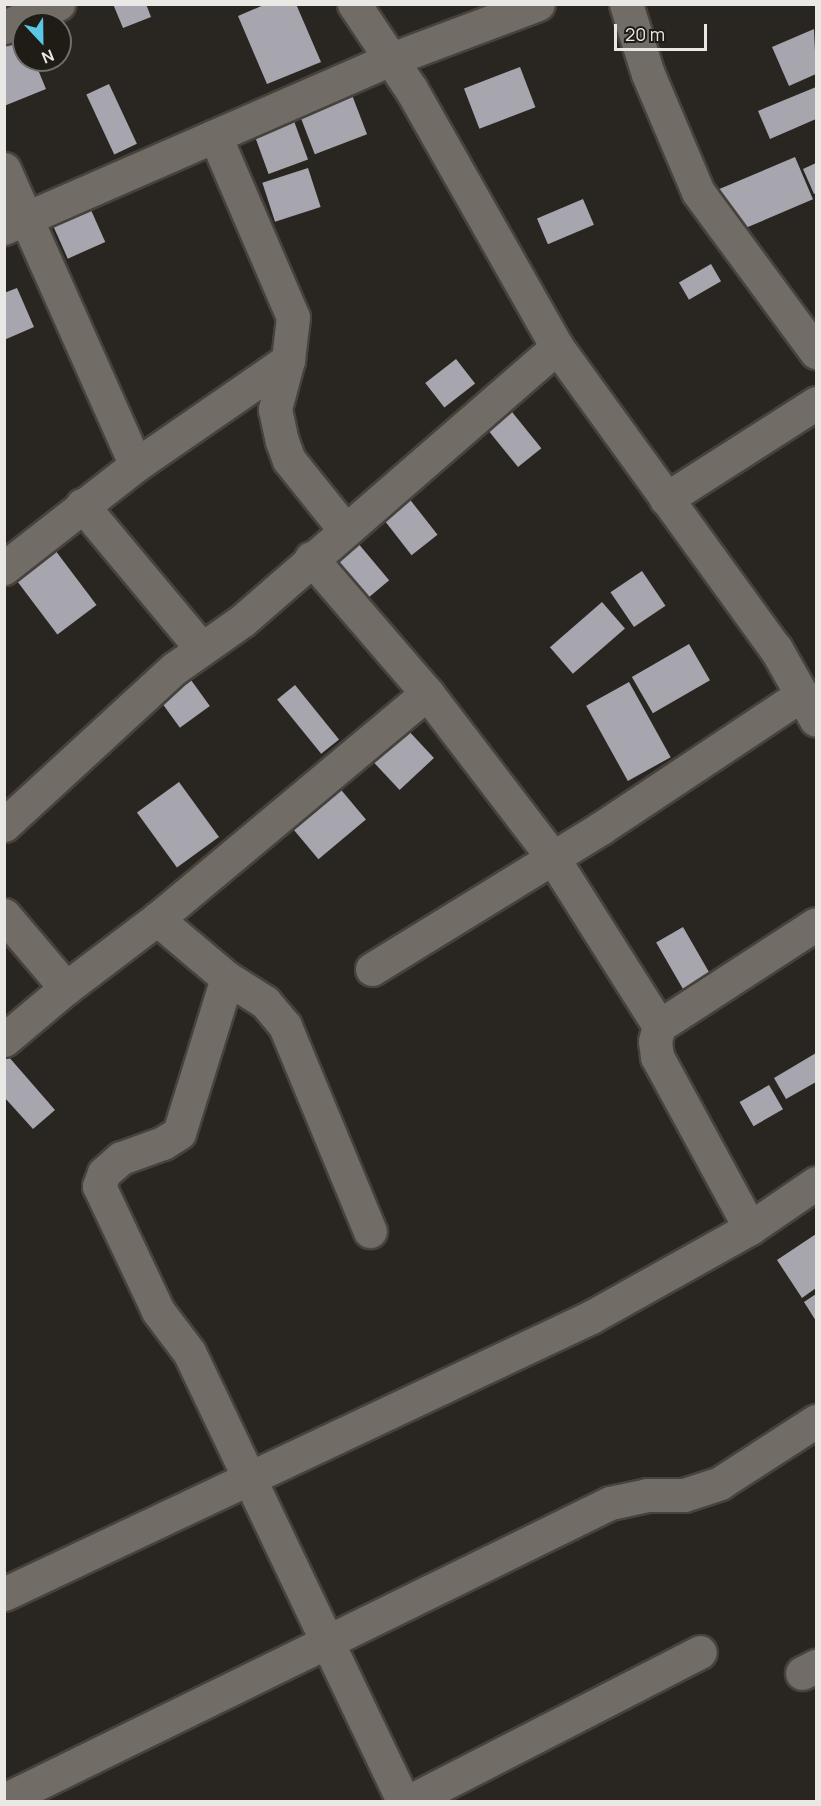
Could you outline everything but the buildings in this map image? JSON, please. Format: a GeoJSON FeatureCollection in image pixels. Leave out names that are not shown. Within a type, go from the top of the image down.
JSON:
{"type":"FeatureCollection","features":[{"type":"Feature","properties":{"kind":"street"},"geometry":{"type":"LineString","coordinates":[[4,27],[58,4]]}},
{"type":"Feature","properties":{"kind":"street"},"geometry":{"type":"LineString","coordinates":[[354,4],[389,60],[411,88],[557,347],[776,649],[809,707],[551,855],[372,969]]}},
{"type":"Feature","properties":{"kind":"street"},"geometry":{"type":"LineString","coordinates":[[15,223],[389,60],[538,4]]}},
{"type":"Feature","properties":{"kind":"street"},"geometry":{"type":"LineString","coordinates":[[626,4],[648,74],[698,192],[816,352]]}},
{"type":"Feature","properties":{"kind":"street"},"geometry":{"type":"LineString","coordinates":[[215,136],[293,317],[288,360],[275,409],[282,441],[289,460],[345,530]]}},
{"type":"Feature","properties":{"kind":"street"},"geometry":{"type":"LineString","coordinates":[[4,169],[15,223],[136,465]]}},
{"type":"Feature","properties":{"kind":"street"},"geometry":{"type":"LineString","coordinates":[[4,825],[175,668],[243,620],[311,558],[557,347]]}},
{"type":"Feature","properties":{"kind":"street"},"geometry":{"type":"LineString","coordinates":[[4,568],[136,465],[288,360]]}},
{"type":"Feature","properties":{"kind":"street"},"geometry":{"type":"LineString","coordinates":[[666,499],[816,403]]}},
{"type":"Feature","properties":{"kind":"street"},"geometry":{"type":"LineString","coordinates":[[82,505],[202,649]]}},
{"type":"Feature","properties":{"kind":"street"},"geometry":{"type":"LineString","coordinates":[[311,558],[427,693],[551,855],[659,1026]]}},
{"type":"Feature","properties":{"kind":"street"},"geometry":{"type":"LineString","coordinates":[[4,1040],[66,988],[157,919],[427,693]]}},
{"type":"Feature","properties":{"kind":"street"},"geometry":{"type":"LineString","coordinates":[[4,915],[66,988]]}},
{"type":"Feature","properties":{"kind":"street"},"geometry":{"type":"LineString","coordinates":[[157,919],[227,978],[265,1002],[285,1026],[370,1231]]}},
{"type":"Feature","properties":{"kind":"street"},"geometry":{"type":"LineString","coordinates":[[750,1228],[657,1057],[655,1041],[659,1026],[816,924]]}},
{"type":"Feature","properties":{"kind":"street"},"geometry":{"type":"LineString","coordinates":[[227,978],[179,1132],[163,1143],[121,1158],[104,1173],[99,1186],[158,1311],[189,1352],[328,1645],[406,1802],[700,1652]]}},
{"type":"Feature","properties":{"kind":"street"},"geometry":{"type":"LineString","coordinates":[[4,1594],[591,1317],[750,1228],[816,1183]]}},
{"type":"Feature","properties":{"kind":"street"},"geometry":{"type":"LineString","coordinates":[[4,1800],[328,1645],[610,1503],[647,1495],[684,1496],[720,1483],[816,1420]]}}]}
